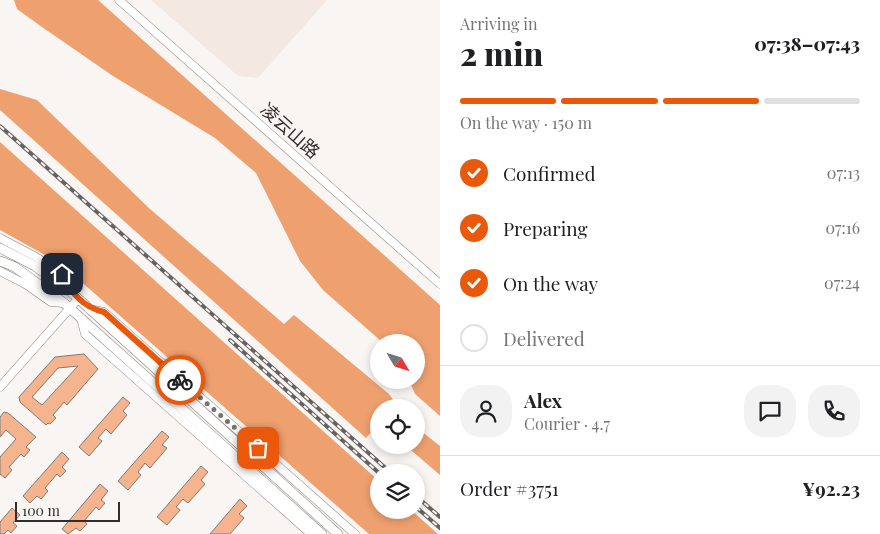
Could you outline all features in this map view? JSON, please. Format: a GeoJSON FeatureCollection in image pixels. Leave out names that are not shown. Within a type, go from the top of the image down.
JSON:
{"type":"FeatureCollection","features":[{"type":"Feature","properties":{"kind":"main road"},"geometry":{"type":"LineString","coordinates":[[0,248],[34,266],[75,296],[338,534]]}},
{"type":"Feature","properties":{"kind":"main road"},"geometry":{"type":"LineString","coordinates":[[0,260],[15,267],[67,306],[322,534]]}},
{"type":"Feature","properties":{"kind":"street","name":"凌云山路"},"geometry":{"type":"LineString","coordinates":[[119,0],[440,284]]}},
{"type":"Feature","properties":{"kind":"street"},"geometry":{"type":"LineString","coordinates":[[0,238],[36,257],[62,274],[75,296],[0,387]]}},
{"type":"Feature","properties":{"kind":"street"},"geometry":{"type":"LineString","coordinates":[[0,271],[27,284],[50,302],[67,306]]}},
{"type":"Feature","properties":{"kind":"street"},"geometry":{"type":"LineString","coordinates":[[90,309],[104,312],[355,534]]}},
{"type":"Feature","properties":{"kind":"street"},"geometry":{"type":"LineString","coordinates":[[81,318],[85,334],[311,534]]}},
{"type":"Feature","properties":{"kind":"shaded area"},"geometry":{"type":"Polygon","coordinates":[[[14,0],[98,0],[440,305],[440,416],[425,403],[425,399],[421,399],[415,394],[413,389],[425,389],[425,334],[373,334],[323,290],[300,261],[256,173],[215,138],[113,76],[17,9],[14,0]]]}},
{"type":"Feature","properties":{"kind":"shaded area"},"geometry":{"type":"Polygon","coordinates":[[[151,0],[327,0],[258,78],[238,76],[151,0]]]}},
{"type":"Feature","properties":{"kind":"shaded area"},"geometry":{"type":"Polygon","coordinates":[[[0,89],[37,100],[150,209],[284,324],[294,315],[370,378],[370,389],[383,389],[389,394],[392,399],[370,399],[370,434],[366,438],[0,110],[0,89]]]}},
{"type":"Feature","properties":{"kind":"shaded area"},"geometry":{"type":"Polygon","coordinates":[[[0,142],[370,473],[370,519],[421,519],[438,534],[369,534],[61,264],[0,230],[0,142]]]}},
{"type":"Feature","properties":{"kind":"shaded area"},"geometry":{"type":"Polygon","coordinates":[[[425,434],[440,446],[440,475],[416,454],[425,454],[425,434]]]}},
{"type":"Feature","properties":{"kind":"building"},"geometry":{"type":"Polygon","coordinates":[[[84,354],[98,369],[67,405],[64,402],[53,415],[56,418],[46,425],[20,402],[19,397],[55,357],[84,354]],[[78,366],[58,368],[32,397],[42,405],[78,366]]]}},
{"type":"Feature","properties":{"kind":"building"},"geometry":{"type":"Polygon","coordinates":[[[123,397],[130,403],[123,411],[127,415],[111,434],[106,429],[98,438],[102,441],[89,456],[79,447],[123,397]]]}},
{"type":"Feature","properties":{"kind":"building"},"geometry":{"type":"Polygon","coordinates":[[[4,412],[8,413],[36,437],[26,447],[30,450],[24,457],[21,454],[9,467],[12,470],[5,478],[0,474],[0,457],[16,439],[6,430],[0,437],[0,417],[4,412]]]}},
{"type":"Feature","properties":{"kind":"building"},"geometry":{"type":"Polygon","coordinates":[[[162,431],[169,437],[162,445],[167,448],[150,468],[145,463],[138,472],[141,475],[128,490],[118,481],[162,431]]]}},
{"type":"Feature","properties":{"kind":"building"},"geometry":{"type":"Polygon","coordinates":[[[62,452],[69,459],[62,467],[66,471],[60,477],[57,474],[45,488],[48,491],[41,499],[37,496],[30,503],[23,496],[62,452]]]}},
{"type":"Feature","properties":{"kind":"building"},"geometry":{"type":"Polygon","coordinates":[[[201,466],[208,472],[201,480],[205,484],[188,503],[183,499],[176,507],[180,510],[167,525],[157,517],[201,466]]]}},
{"type":"Feature","properties":{"kind":"building"},"geometry":{"type":"Polygon","coordinates":[[[100,484],[108,491],[101,500],[105,503],[99,510],[96,507],[84,521],[87,524],[80,531],[76,528],[68,534],[62,529],[100,484]]]}},
{"type":"Feature","properties":{"kind":"building"},"geometry":{"type":"Polygon","coordinates":[[[240,499],[247,506],[239,514],[244,518],[230,534],[210,534],[240,499]]]}},
{"type":"Feature","properties":{"kind":"building"},"geometry":{"type":"Polygon","coordinates":[[[12,508],[20,515],[13,523],[17,526],[11,533],[8,530],[4,534],[0,534],[0,522],[12,508]]]}},
{"type":"Feature","properties":{"kind":"railway"},"geometry":{"type":"LineString","coordinates":[[0,126],[381,464]]}},
{"type":"Feature","properties":{"kind":"railway"},"geometry":{"type":"LineString","coordinates":[[230,340],[370,465]]}},
{"type":"Feature","properties":{"kind":"railway"},"geometry":{"type":"LineString","coordinates":[[425,504],[440,517]]}},
{"type":"Feature","properties":{"kind":"railway"},"geometry":{"type":"LineString","coordinates":[[425,515],[440,528]]}},
{"type":"Feature","properties":{"kind":"way so far"},"geometry":{"type":"LineString","coordinates":[[180,380],[258,448]]}},
{"type":"Feature","properties":{"kind":"route"},"geometry":{"type":"LineString","coordinates":[[62,274],[78,299],[90,309],[104,312],[180,380]]}}]}
